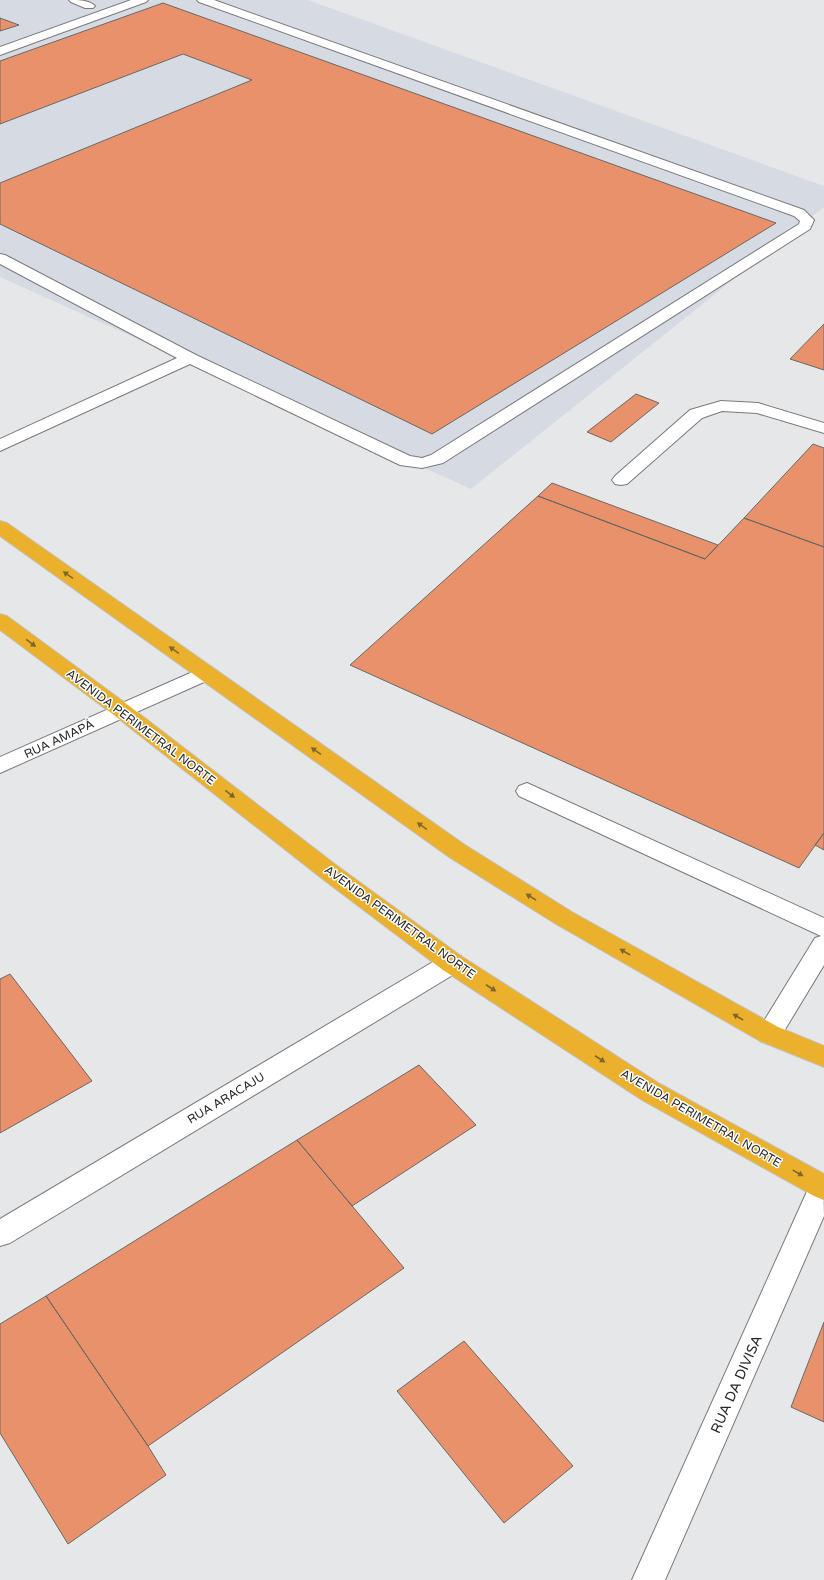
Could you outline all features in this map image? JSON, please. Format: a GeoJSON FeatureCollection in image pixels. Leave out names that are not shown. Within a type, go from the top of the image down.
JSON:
{"type":"FeatureCollection","features":[{"type":"Feature","properties":{"kind":"highway"},"geometry":{"type":"LineString","coordinates":[[0,527],[457,851],[564,918],[769,1034],[824,1057]]}},
{"type":"Feature","properties":{"kind":"highway","name":"AVENIDA PERIMETRAL NORTE"},"geometry":{"type":"LineString","coordinates":[[0,620],[121,710],[328,871],[452,963],[651,1092],[823,1188]]}},
{"type":"Feature","properties":{"kind":"street"},"geometry":{"type":"LineString","coordinates":[[0,51],[142,0]]}},
{"type":"Feature","properties":{"kind":"street"},"geometry":{"type":"LineString","coordinates":[[0,258],[190,358],[406,461],[422,463],[437,459],[444,455],[806,226],[806,220],[799,213],[203,0]]}},
{"type":"Feature","properties":{"kind":"street"},"geometry":{"type":"LineString","coordinates":[[75,6],[95,4]]}},
{"type":"Feature","properties":{"kind":"street"},"geometry":{"type":"LineString","coordinates":[[0,446],[190,358]]}},
{"type":"Feature","properties":{"kind":"street"},"geometry":{"type":"LineString","coordinates":[[621,480],[696,414],[721,406],[758,408],[824,428]]}},
{"type":"Feature","properties":{"kind":"street","name":"RUA AMAPÁ"},"geometry":{"type":"LineString","coordinates":[[0,766],[121,710],[206,673]]}},
{"type":"Feature","properties":{"kind":"street"},"geometry":{"type":"LineString","coordinates":[[527,791],[824,928]]}},
{"type":"Feature","properties":{"kind":"street"},"geometry":{"type":"LineString","coordinates":[[769,1034],[824,944]]}},
{"type":"Feature","properties":{"kind":"street","name":"RUA ARACAJU"},"geometry":{"type":"LineString","coordinates":[[0,1234],[452,963]]}},
{"type":"Feature","properties":{"kind":"street","name":"RUA DA DIVISA"},"geometry":{"type":"LineString","coordinates":[[648,1580],[823,1188]]}},
{"type":"Feature","properties":{"kind":"shaded area"},"geometry":{"type":"Polygon","coordinates":[[[0,0],[308,0],[824,186],[824,207],[471,489],[0,277],[0,0]]]}},
{"type":"Feature","properties":{"kind":"building"},"geometry":{"type":"Polygon","coordinates":[[[163,3],[776,223],[432,434],[0,224],[0,183],[252,80],[183,54],[0,124],[0,61],[163,3]]]}},
{"type":"Feature","properties":{"kind":"building"},"geometry":{"type":"Polygon","coordinates":[[[0,18],[19,25],[0,31],[0,18]]]}},
{"type":"Feature","properties":{"kind":"building"},"geometry":{"type":"Polygon","coordinates":[[[824,324],[824,370],[790,359],[824,324]]]}},
{"type":"Feature","properties":{"kind":"building"},"geometry":{"type":"Polygon","coordinates":[[[636,394],[659,403],[611,442],[587,432],[636,394]]]}},
{"type":"Feature","properties":{"kind":"building"},"geometry":{"type":"Polygon","coordinates":[[[813,444],[824,448],[824,547],[744,518],[813,444]]]}},
{"type":"Feature","properties":{"kind":"building"},"geometry":{"type":"Polygon","coordinates":[[[552,483],[718,545],[705,559],[538,496],[552,483]]]}},
{"type":"Feature","properties":{"kind":"building"},"geometry":{"type":"Polygon","coordinates":[[[538,496],[705,559],[744,518],[824,547],[824,833],[799,868],[350,665],[538,496]]]}},
{"type":"Feature","properties":{"kind":"building"},"geometry":{"type":"Polygon","coordinates":[[[824,833],[824,850],[815,845],[824,833]]]}},
{"type":"Feature","properties":{"kind":"building"},"geometry":{"type":"Polygon","coordinates":[[[10,974],[92,1081],[0,1133],[0,979],[10,974]]]}},
{"type":"Feature","properties":{"kind":"building"},"geometry":{"type":"Polygon","coordinates":[[[419,1065],[476,1125],[352,1206],[297,1140],[419,1065]]]}},
{"type":"Feature","properties":{"kind":"building"},"geometry":{"type":"Polygon","coordinates":[[[297,1140],[404,1268],[148,1446],[46,1296],[297,1140]]]}},
{"type":"Feature","properties":{"kind":"building"},"geometry":{"type":"Polygon","coordinates":[[[46,1296],[166,1475],[68,1544],[0,1433],[0,1324],[46,1296]]]}},
{"type":"Feature","properties":{"kind":"building"},"geometry":{"type":"Polygon","coordinates":[[[824,1322],[824,1422],[791,1407],[824,1322]]]}},
{"type":"Feature","properties":{"kind":"building"},"geometry":{"type":"Polygon","coordinates":[[[464,1341],[573,1466],[504,1523],[397,1391],[464,1341]]]}}]}
